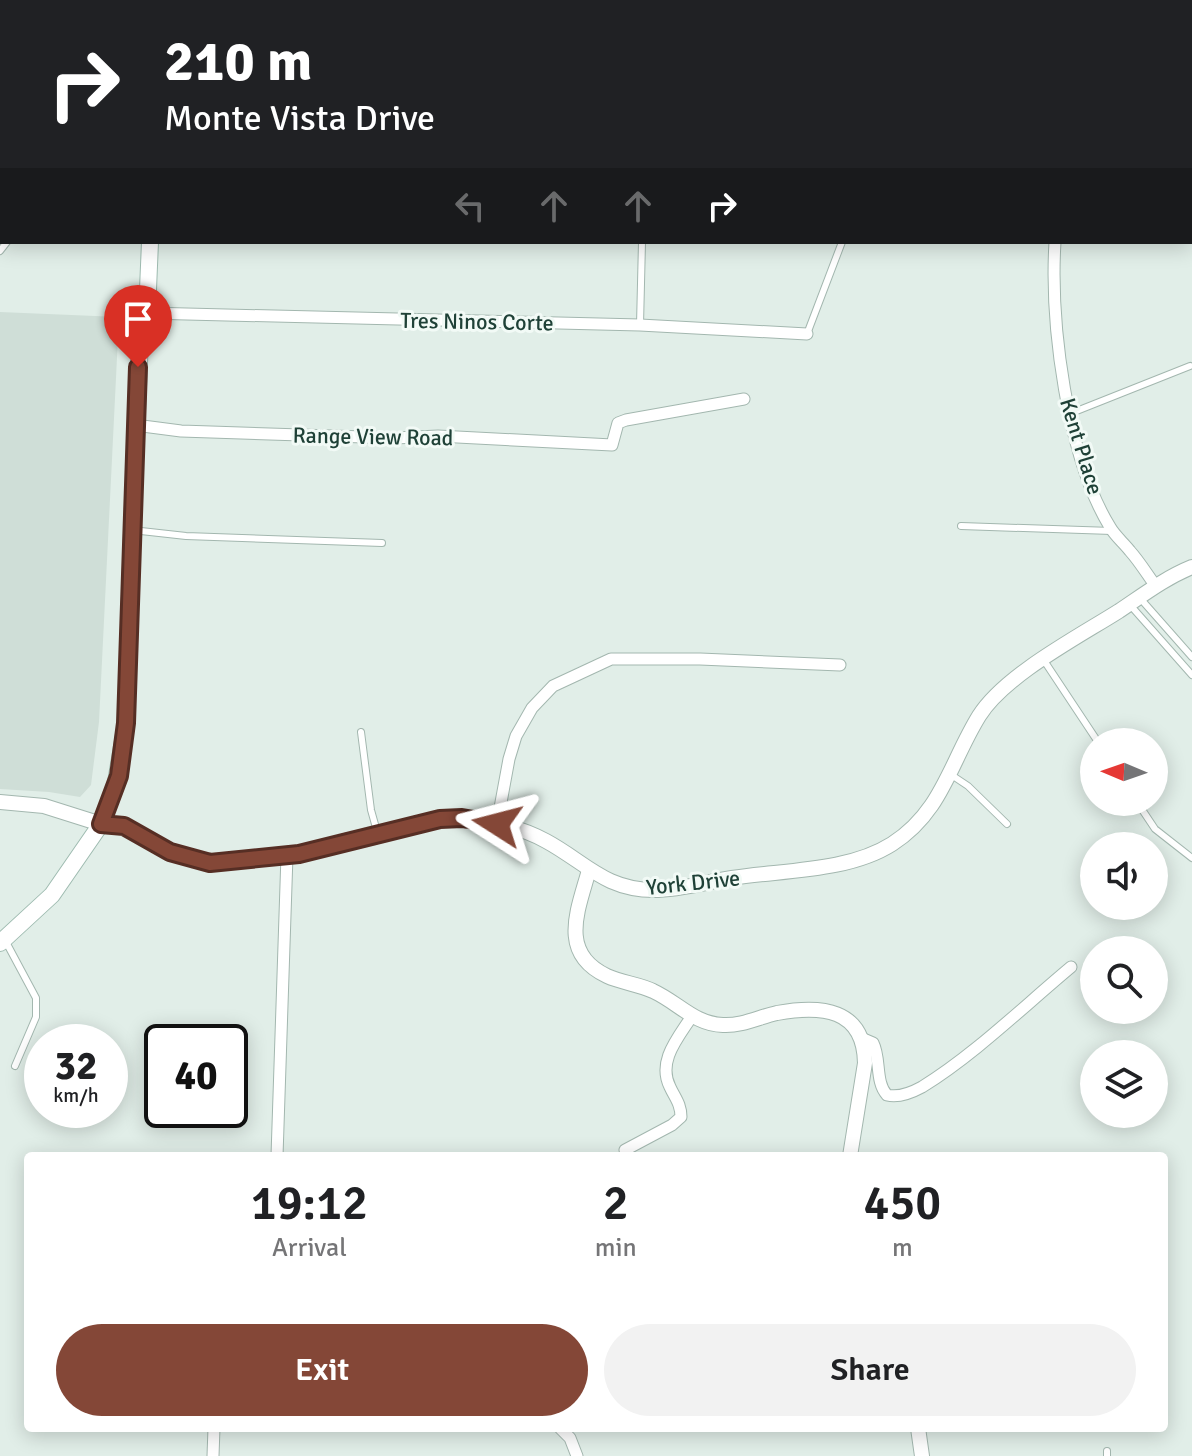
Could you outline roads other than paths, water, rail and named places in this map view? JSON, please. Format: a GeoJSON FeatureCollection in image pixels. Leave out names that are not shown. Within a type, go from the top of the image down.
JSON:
{"type":"FeatureCollection","features":[{"type":"Feature","properties":{"kind":"main road"},"geometry":{"type":"LineString","coordinates":[[2,941],[52,895],[101,824],[119,776],[126,723],[135,425],[140,339],[147,313],[150,244]]}},
{"type":"Feature","properties":{"kind":"street","name":"Kent Place"},"geometry":{"type":"LineString","coordinates":[[1055,244],[1055,299],[1069,414],[1083,465],[1112,531],[1155,585]]}},
{"type":"Feature","properties":{"kind":"street","name":"Tres Ninos Corte"},"geometry":{"type":"LineString","coordinates":[[147,313],[640,325],[807,334]]}},
{"type":"Feature","properties":{"kind":"street","name":"Range View Road"},"geometry":{"type":"LineString","coordinates":[[135,425],[181,431],[395,438],[438,436],[612,445],[618,423],[626,420],[744,399]]}},
{"type":"Feature","properties":{"kind":"street","name":"York Drive"},"geometry":{"type":"LineString","coordinates":[[0,802],[44,806],[101,824],[124,826],[170,852],[210,863],[287,855],[440,819],[462,818],[497,824],[547,841],[589,870],[621,886],[655,890],[839,865],[891,845],[923,819],[940,796],[980,714],[996,696],[1043,659],[1155,585],[1192,567]]}},
{"type":"Feature","properties":{"kind":"street"},"geometry":{"type":"LineString","coordinates":[[497,824],[509,759],[516,736],[532,708],[553,686],[611,659],[840,665]]}},
{"type":"Feature","properties":{"kind":"street"},"geometry":{"type":"LineString","coordinates":[[277,1152],[287,855]]}},
{"type":"Feature","properties":{"kind":"street"},"geometry":{"type":"LineString","coordinates":[[589,870],[574,928],[579,950],[585,960],[606,976],[654,991],[700,1022],[737,1024],[777,1013],[819,1009],[839,1013],[855,1027],[864,1048],[865,1063],[851,1152]]}},
{"type":"Feature","properties":{"kind":"street"},"geometry":{"type":"LineString","coordinates":[[859,1037],[873,1043],[878,1052],[882,1089],[895,1097],[903,1096],[921,1087],[981,1043],[1071,967]]}},
{"type":"Feature","properties":{"kind":"street"},"geometry":{"type":"LineString","coordinates":[[625,1150],[681,1117],[681,1105],[664,1074],[664,1064],[692,1016]]}},
{"type":"Feature","properties":{"kind":"street"},"geometry":{"type":"LineString","coordinates":[[213,1456],[214,1432]]}},
{"type":"Feature","properties":{"kind":"street"},"geometry":{"type":"LineString","coordinates":[[564,1432],[570,1438],[577,1456]]}},
{"type":"Feature","properties":{"kind":"street"},"geometry":{"type":"LineString","coordinates":[[919,1432],[922,1456]]}},
{"type":"Feature","properties":{"kind":"lane"},"geometry":{"type":"LineString","coordinates":[[640,325],[642,244]]}},
{"type":"Feature","properties":{"kind":"lane"},"geometry":{"type":"LineString","coordinates":[[807,334],[841,244]]}},
{"type":"Feature","properties":{"kind":"lane"},"geometry":{"type":"LineString","coordinates":[[1069,414],[1190,366]]}},
{"type":"Feature","properties":{"kind":"lane"},"geometry":{"type":"LineString","coordinates":[[961,526],[1112,531]]}},
{"type":"Feature","properties":{"kind":"lane"},"geometry":{"type":"LineString","coordinates":[[132,531],[186,536],[382,543]]}},
{"type":"Feature","properties":{"kind":"lane"},"geometry":{"type":"LineString","coordinates":[[1134,601],[1192,657]]}},
{"type":"Feature","properties":{"kind":"lane"},"geometry":{"type":"LineString","coordinates":[[1134,601],[1192,675]]}},
{"type":"Feature","properties":{"kind":"lane"},"geometry":{"type":"LineString","coordinates":[[1043,659],[1089,728]]}},
{"type":"Feature","properties":{"kind":"lane"},"geometry":{"type":"LineString","coordinates":[[361,732],[371,810],[378,835]]}},
{"type":"Feature","properties":{"kind":"lane"},"geometry":{"type":"LineString","coordinates":[[950,774],[968,786],[1007,824]]}},
{"type":"Feature","properties":{"kind":"lane"},"geometry":{"type":"LineString","coordinates":[[1146,816],[1155,829],[1192,858]]}},
{"type":"Feature","properties":{"kind":"lane"},"geometry":{"type":"LineString","coordinates":[[2,941],[36,998],[36,1017],[15,1066]]}}]}
